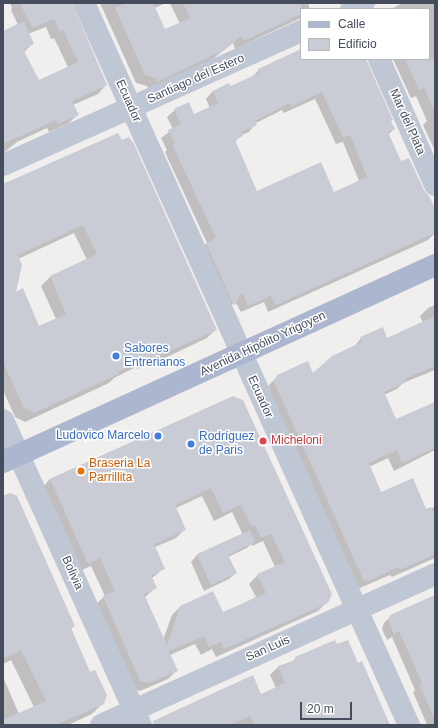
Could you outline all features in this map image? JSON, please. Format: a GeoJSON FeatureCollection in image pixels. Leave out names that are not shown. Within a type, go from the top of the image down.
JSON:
{"type":"FeatureCollection","features":[{"type":"Feature","properties":{"kind":"main road","name":"Avenida Hipólito Yrigoyen"},"geometry":{"type":"LineString","coordinates":[[11,458],[435,265]]}},
{"type":"Feature","properties":{"kind":"street","name":"Ecuador"},"geometry":{"type":"LineString","coordinates":[[84,3],[409,725]]}},
{"type":"Feature","properties":{"kind":"street","name":"Santiago del Estero"},"geometry":{"type":"LineString","coordinates":[[3,165],[300,31]]}},
{"type":"Feature","properties":{"kind":"street","name":"Mar del Plata"},"geometry":{"type":"LineString","coordinates":[[379,60],[435,185]]}},
{"type":"Feature","properties":{"kind":"street","name":"Bolivia"},"geometry":{"type":"LineString","coordinates":[[3,420],[11,458],[137,718]]}},
{"type":"Feature","properties":{"kind":"street","name":"San Luis"},"geometry":{"type":"LineString","coordinates":[[100,725],[137,718],[357,609],[435,574]]}},
{"type":"Feature","properties":{"kind":"building"},"geometry":{"type":"Polygon","coordinates":[[[20,3],[72,3],[107,85],[72,101],[79,115],[58,124],[56,120],[3,144],[3,31],[24,21],[34,44],[23,49],[39,80],[78,62],[63,30],[60,32],[54,19],[32,28],[20,3]]]}},
{"type":"Feature","properties":{"kind":"building"},"geometry":{"type":"Polygon","coordinates":[[[126,3],[153,3],[165,29],[190,18],[183,3],[301,3],[300,14],[244,41],[242,36],[220,52],[157,82],[156,78],[145,75],[115,8],[126,3]]]}},
{"type":"Feature","properties":{"kind":"building"},"geometry":{"type":"Polygon","coordinates":[[[300,49],[300,60],[366,60],[393,120],[391,121],[395,129],[388,132],[401,161],[409,158],[424,190],[435,208],[435,233],[276,305],[271,296],[248,306],[242,292],[234,306],[206,243],[216,238],[172,144],[175,143],[168,130],[181,124],[174,109],[189,102],[194,114],[218,103],[213,91],[229,83],[230,86],[260,73],[258,69],[300,49]],[[322,92],[292,106],[290,103],[255,121],[257,125],[241,132],[243,136],[235,140],[257,191],[321,162],[334,192],[367,177],[350,135],[343,137],[322,92]]]}},
{"type":"Feature","properties":{"kind":"building"},"geometry":{"type":"Polygon","coordinates":[[[435,59],[435,112],[424,88],[419,90],[405,60],[435,59]]]}},
{"type":"Feature","properties":{"kind":"building"},"geometry":{"type":"Polygon","coordinates":[[[118,133],[122,140],[129,137],[134,144],[217,330],[161,355],[160,354],[146,360],[145,359],[118,372],[119,374],[34,413],[24,408],[3,362],[3,184],[118,133]],[[83,225],[18,255],[22,265],[16,292],[23,288],[39,326],[66,314],[50,276],[97,254],[83,225]]]}},
{"type":"Feature","properties":{"kind":"building"},"geometry":{"type":"Polygon","coordinates":[[[435,316],[435,366],[405,379],[407,382],[384,392],[396,419],[435,402],[435,448],[402,463],[397,450],[369,463],[381,492],[413,478],[426,509],[431,507],[435,516],[435,554],[400,570],[398,567],[369,581],[363,579],[274,382],[277,375],[308,361],[313,373],[332,356],[362,342],[360,337],[383,327],[387,338],[435,316]]]}},
{"type":"Feature","properties":{"kind":"building"},"geometry":{"type":"Polygon","coordinates":[[[233,396],[243,400],[332,594],[328,603],[224,649],[221,642],[209,647],[204,636],[169,651],[178,671],[149,683],[140,681],[103,596],[115,591],[100,558],[88,564],[50,479],[233,396]],[[211,488],[175,505],[186,530],[154,544],[165,569],[151,575],[157,588],[144,594],[167,645],[180,606],[213,591],[223,612],[266,593],[257,574],[285,562],[271,534],[261,538],[255,525],[251,526],[241,505],[223,513],[211,488]]]}},
{"type":"Feature","properties":{"kind":"building"},"geometry":{"type":"Polygon","coordinates":[[[10,493],[17,496],[75,626],[71,628],[90,672],[95,670],[107,695],[104,704],[56,725],[3,725],[3,720],[46,701],[21,650],[3,659],[3,496],[10,493]]]}},
{"type":"Feature","properties":{"kind":"building"},"geometry":{"type":"Polygon","coordinates":[[[250,530],[255,542],[228,555],[237,573],[211,585],[197,554],[250,530]]]}},
{"type":"Feature","properties":{"kind":"building"},"geometry":{"type":"Polygon","coordinates":[[[435,595],[435,720],[419,684],[422,683],[399,631],[394,634],[388,621],[390,615],[435,595]]]}},
{"type":"Feature","properties":{"kind":"building"},"geometry":{"type":"Polygon","coordinates":[[[335,640],[337,644],[348,640],[358,663],[362,661],[390,725],[254,725],[250,716],[230,725],[153,725],[153,721],[253,675],[261,694],[285,683],[278,666],[296,660],[295,657],[335,640]]]}},
{"type":"Feature","properties":{"kind":"place","name":"Sabores Entrerianos"},"geometry":{"type":"Point","coordinates":[116,356]}},
{"type":"Feature","properties":{"kind":"place","name":"Ludovico Marcelo"},"geometry":{"type":"Point","coordinates":[158,436]}},
{"type":"Feature","properties":{"kind":"place","name":"Micheloni"},"geometry":{"type":"Point","coordinates":[263,441]}},
{"type":"Feature","properties":{"kind":"place","name":"Rodríguez de Paris"},"geometry":{"type":"Point","coordinates":[191,444]}},
{"type":"Feature","properties":{"kind":"place","name":"Braseria La Parrillita"},"geometry":{"type":"Point","coordinates":[81,471]}}]}
